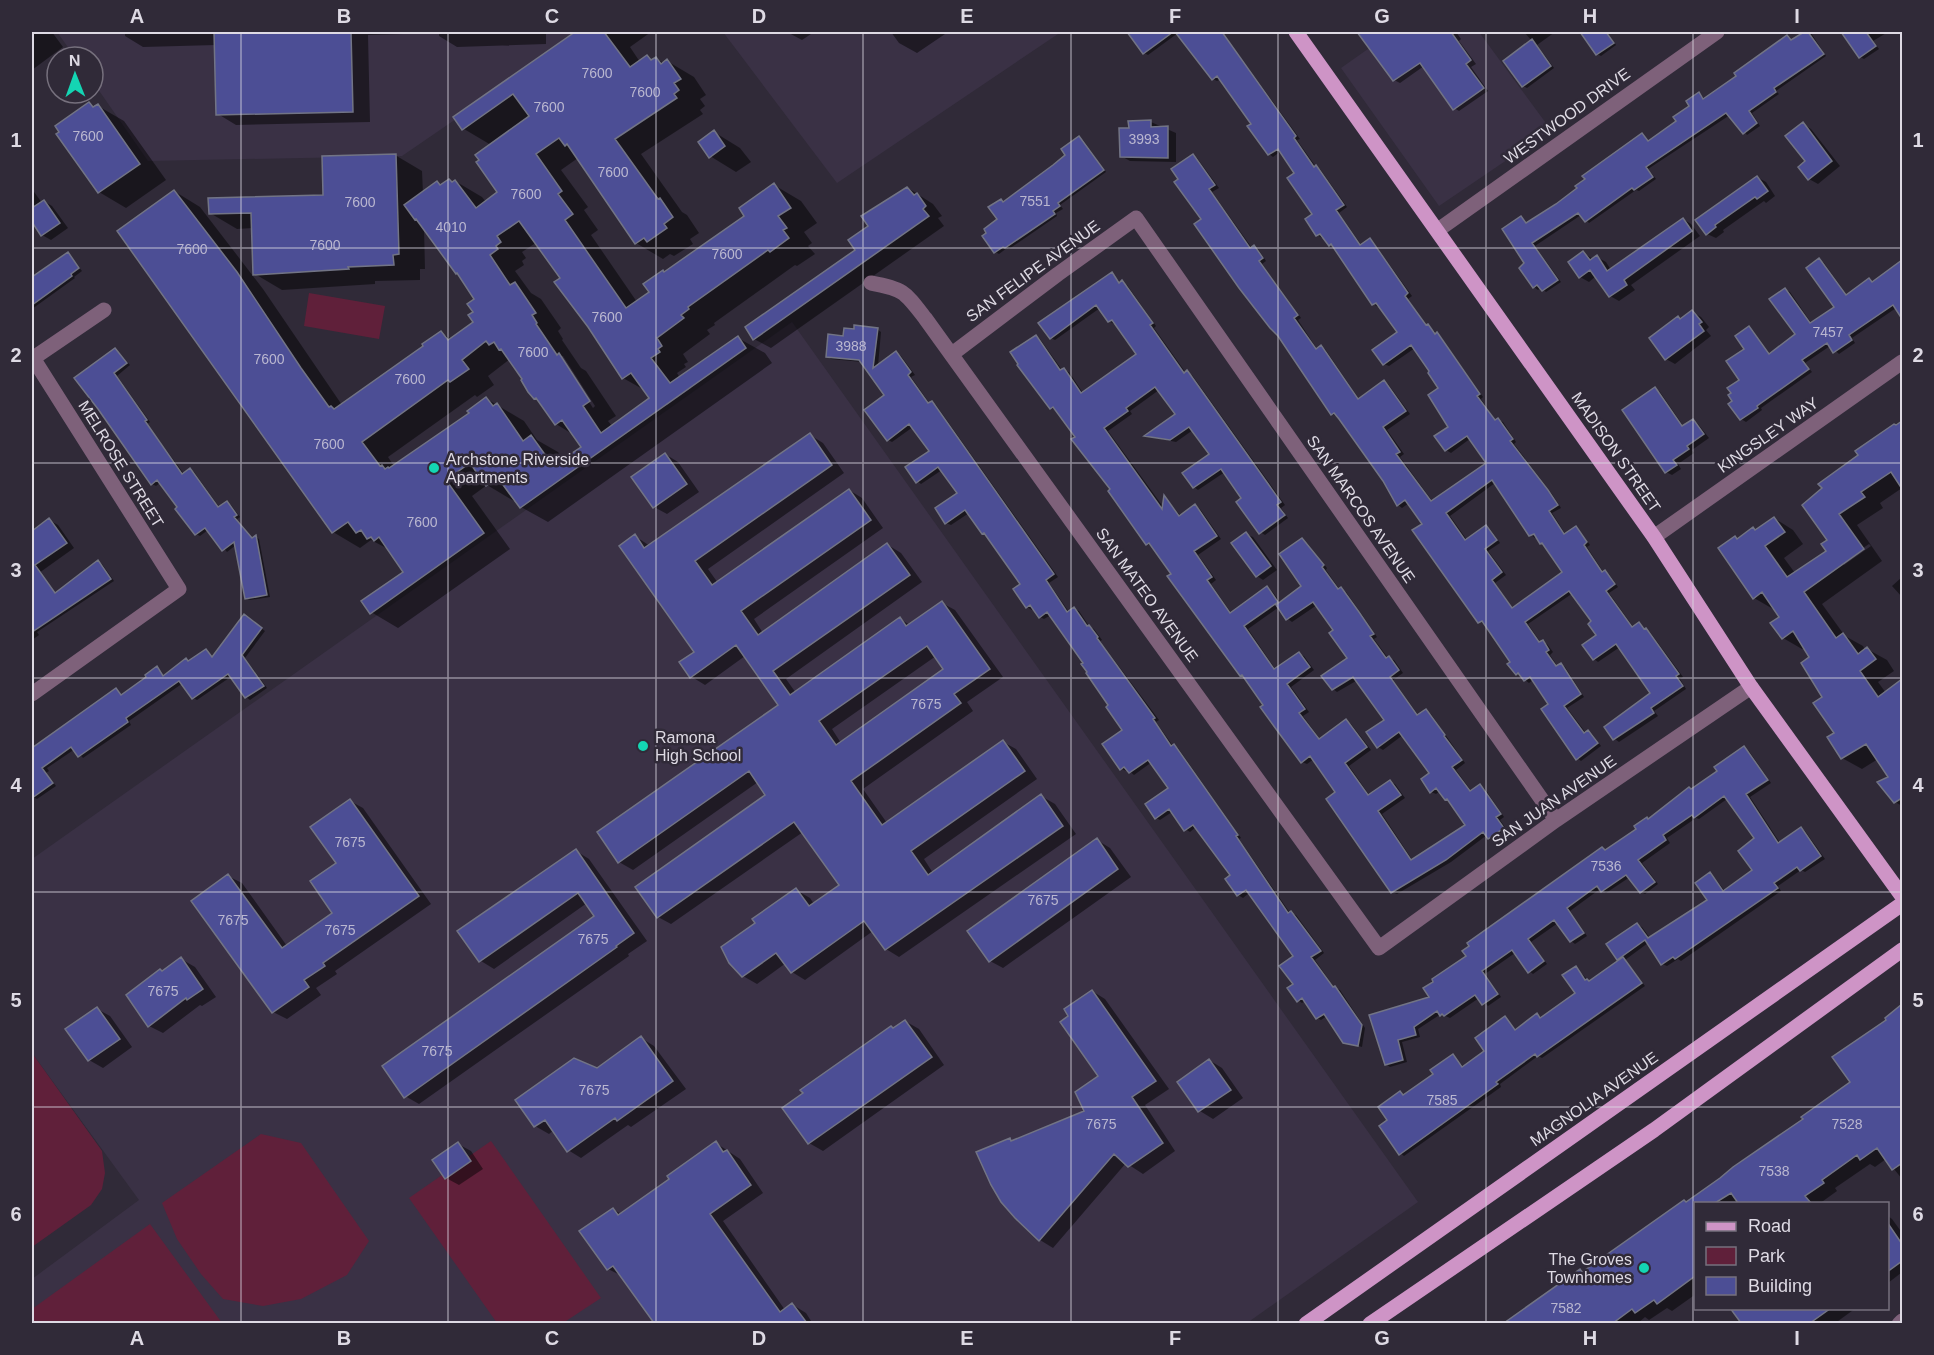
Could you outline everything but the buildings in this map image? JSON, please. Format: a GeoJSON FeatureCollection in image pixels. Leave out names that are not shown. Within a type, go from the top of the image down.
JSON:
{"type":"FeatureCollection","features":[{"type":"Feature","properties":{"kind":"main road","name":"MADISON STREET"},"geometry":{"type":"LineString","coordinates":[[1296,32],[1654,537],[1751,687],[1902,896]]}},
{"type":"Feature","properties":{"kind":"main road","name":"MAGNOLIA AVENUE"},"geometry":{"type":"LineString","coordinates":[[1306,1323],[1902,904]]}},
{"type":"Feature","properties":{"kind":"main road"},"geometry":{"type":"LineString","coordinates":[[1370,1323],[1654,1130],[1902,950]]}},
{"type":"Feature","properties":{"kind":"street","name":"WESTWOOD DRIVE"},"geometry":{"type":"LineString","coordinates":[[1438,230],[1717,32]]}},
{"type":"Feature","properties":{"kind":"street","name":"SAN FELIPE AVENUE"},"geometry":{"type":"LineString","coordinates":[[951,354],[1136,218]]}},
{"type":"Feature","properties":{"kind":"street","name":"SAN MARCOS AVENUE"},"geometry":{"type":"LineString","coordinates":[[1136,218],[1556,820]]}},
{"type":"Feature","properties":{"kind":"street","name":"SAN MATEO AVENUE"},"geometry":{"type":"LineString","coordinates":[[871,283],[892,287],[907,295],[1379,948]]}},
{"type":"Feature","properties":{"kind":"street"},"geometry":{"type":"LineString","coordinates":[[32,359],[104,310]]}},
{"type":"Feature","properties":{"kind":"street","name":"MELROSE STREET"},"geometry":{"type":"LineString","coordinates":[[32,359],[179,589],[32,694]]}},
{"type":"Feature","properties":{"kind":"street","name":"KINGSLEY WAY"},"geometry":{"type":"LineString","coordinates":[[1654,537],[1902,362]]}},
{"type":"Feature","properties":{"kind":"street","name":"SAN JUAN AVENUE"},"geometry":{"type":"LineString","coordinates":[[1379,948],[1556,820],[1751,687]]}},
{"type":"Feature","properties":{"kind":"shaded area"},"geometry":{"type":"Polygon","coordinates":[[[57,32],[583,32],[402,156],[148,161],[105,99],[105,45],[66,45],[57,32]]]}},
{"type":"Feature","properties":{"kind":"shaded area"},"geometry":{"type":"Polygon","coordinates":[[[723,32],[1061,32],[837,183],[723,32]]]}},
{"type":"Feature","properties":{"kind":"shaded area"},"geometry":{"type":"Polygon","coordinates":[[[1392,32],[1479,32],[1551,130],[1439,206],[1341,68],[1392,32]]]}},
{"type":"Feature","properties":{"kind":"shaded area","name":"Ramona High School"},"geometry":{"type":"Polygon","coordinates":[[[792,322],[1418,1202],[1247,1323],[32,1324],[32,1279],[139,1200],[32,1053],[32,859],[792,322]]]}},
{"type":"Feature","properties":{"kind":"green space"},"geometry":{"type":"Polygon","coordinates":[[[309,293],[385,306],[379,339],[304,326],[309,293]]]}},
{"type":"Feature","properties":{"kind":"green space"},"geometry":{"type":"Polygon","coordinates":[[[32,1053],[102,1151],[105,1173],[102,1189],[91,1205],[32,1247],[32,1053]]]}},
{"type":"Feature","properties":{"kind":"green space"},"geometry":{"type":"Polygon","coordinates":[[[261,1134],[301,1143],[369,1241],[347,1275],[301,1299],[263,1306],[223,1299],[201,1274],[177,1239],[162,1203],[261,1134]]]}},
{"type":"Feature","properties":{"kind":"green space"},"geometry":{"type":"Polygon","coordinates":[[[491,1141],[601,1298],[563,1323],[497,1323],[409,1198],[491,1141]]]}},
{"type":"Feature","properties":{"kind":"green space"},"geometry":{"type":"Polygon","coordinates":[[[150,1224],[222,1323],[32,1323],[32,1309],[150,1224]]]}},
{"type":"Feature","properties":{"kind":"place","name":"Archstone Riverside Apartments"},"geometry":{"type":"Point","coordinates":[434,468]}},
{"type":"Feature","properties":{"kind":"place","name":"Ramona High School"},"geometry":{"type":"Point","coordinates":[643,746]}},
{"type":"Feature","properties":{"kind":"place","name":"The Groves Townhomes"},"geometry":{"type":"Point","coordinates":[1644,1268]}}]}
